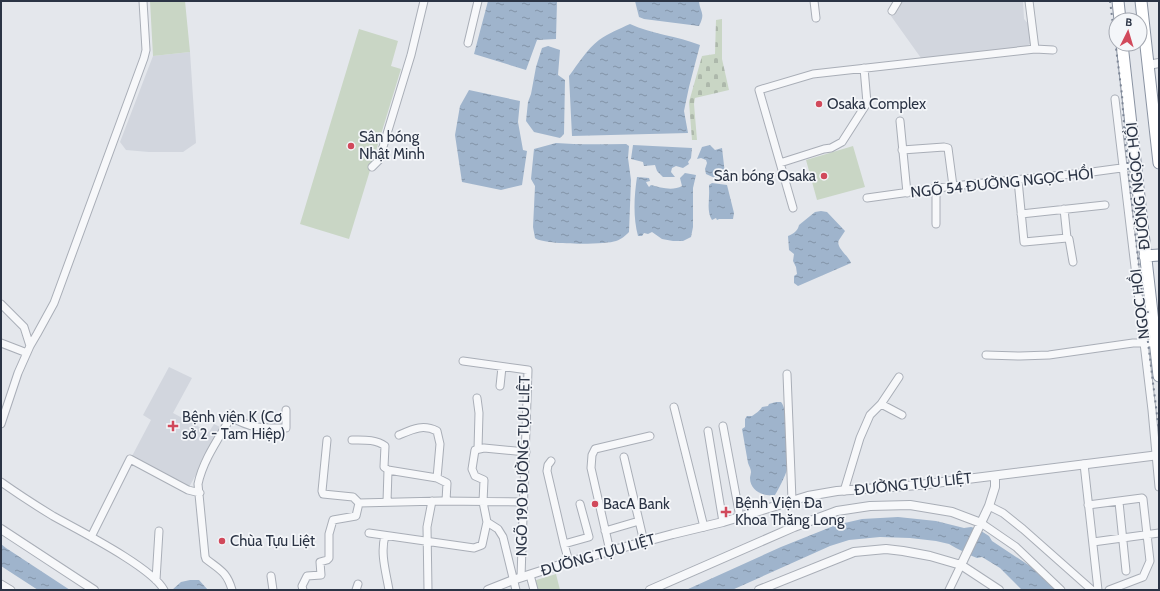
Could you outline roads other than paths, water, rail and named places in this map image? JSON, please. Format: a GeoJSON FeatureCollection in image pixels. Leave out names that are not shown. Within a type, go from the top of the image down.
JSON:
{"type":"FeatureCollection","features":[{"type":"Feature","properties":{"kind":"highway"},"geometry":{"type":"LineString","coordinates":[[1118,1],[1119,12]]}},
{"type":"Feature","properties":{"kind":"highway","name":"ĐƯỜNG NGỌC HỒI"},"geometry":{"type":"LineString","coordinates":[[1141,1],[1154,64],[1159,162]]}},
{"type":"Feature","properties":{"kind":"highway","name":"ĐƯỜNG NGỌC HỒI"},"geometry":{"type":"LineString","coordinates":[[1123,52],[1145,256],[1150,343],[1159,376]]}},
{"type":"Feature","properties":{"kind":"highway"},"geometry":{"type":"LineString","coordinates":[[1145,256],[1159,255]]}},
{"type":"Feature","properties":{"kind":"street"},"geometry":{"type":"LineString","coordinates":[[1,424],[18,373],[28,349],[54,302],[144,58],[146,50],[143,1]]}},
{"type":"Feature","properties":{"kind":"street"},"geometry":{"type":"LineString","coordinates":[[372,167],[379,160],[412,49],[424,1]]}},
{"type":"Feature","properties":{"kind":"street"},"geometry":{"type":"LineString","coordinates":[[468,43],[478,1]]}},
{"type":"Feature","properties":{"kind":"street"},"geometry":{"type":"LineString","coordinates":[[814,1],[816,18]]}},
{"type":"Feature","properties":{"kind":"street"},"geometry":{"type":"LineString","coordinates":[[892,11],[898,1]]}},
{"type":"Feature","properties":{"kind":"street"},"geometry":{"type":"LineString","coordinates":[[1029,1],[1035,49]]}},
{"type":"Feature","properties":{"kind":"street"},"geometry":{"type":"LineString","coordinates":[[793,208],[759,90],[813,74],[1035,49],[1053,50]]}},
{"type":"Feature","properties":{"kind":"street"},"geometry":{"type":"LineString","coordinates":[[780,163],[824,148],[831,148],[842,142],[867,103],[864,68]]}},
{"type":"Feature","properties":{"kind":"street","name":"NGỌC HỒI"},"geometry":{"type":"LineString","coordinates":[[1115,98],[1123,169],[1150,343],[1159,487]]}},
{"type":"Feature","properties":{"kind":"street"},"geometry":{"type":"LineString","coordinates":[[900,121],[907,193]]}},
{"type":"Feature","properties":{"kind":"street"},"geometry":{"type":"LineString","coordinates":[[902,150],[948,148],[953,186]]}},
{"type":"Feature","properties":{"kind":"street","name":"NGÕ 54 ĐƯỜNG NGỌC HỒI"},"geometry":{"type":"LineString","coordinates":[[867,198],[953,186],[1123,169],[1136,166]]}},
{"type":"Feature","properties":{"kind":"street"},"geometry":{"type":"LineString","coordinates":[[1018,180],[1024,242],[1067,238]]}},
{"type":"Feature","properties":{"kind":"street"},"geometry":{"type":"LineString","coordinates":[[936,189],[936,224]]}},
{"type":"Feature","properties":{"kind":"street"},"geometry":{"type":"LineString","coordinates":[[1021,214],[1105,205]]}},
{"type":"Feature","properties":{"kind":"street"},"geometry":{"type":"LineString","coordinates":[[1064,210],[1067,238],[1069,239],[1074,262]]}},
{"type":"Feature","properties":{"kind":"street"},"geometry":{"type":"LineString","coordinates":[[1,304],[24,327],[28,349]]}},
{"type":"Feature","properties":{"kind":"street"},"geometry":{"type":"LineString","coordinates":[[1,343],[28,349]]}},
{"type":"Feature","properties":{"kind":"street"},"geometry":{"type":"LineString","coordinates":[[986,356],[1049,355],[1133,343],[1150,343]]}},
{"type":"Feature","properties":{"kind":"street","name":"NGÕ 190 ĐƯỜNG TỰU LIỆT"},"geometry":{"type":"LineString","coordinates":[[463,361],[528,370],[521,577]]}},
{"type":"Feature","properties":{"kind":"street"},"geometry":{"type":"LineString","coordinates":[[500,386],[502,367]]}},
{"type":"Feature","properties":{"kind":"street"},"geometry":{"type":"LineString","coordinates":[[787,374],[792,500]]}},
{"type":"Feature","properties":{"kind":"street"},"geometry":{"type":"LineString","coordinates":[[844,491],[860,438],[870,415],[881,404],[899,377]]}},
{"type":"Feature","properties":{"kind":"street"},"geometry":{"type":"LineString","coordinates":[[477,398],[479,414],[478,450]]}},
{"type":"Feature","properties":{"kind":"street"},"geometry":{"type":"LineString","coordinates":[[881,404],[902,415]]}},
{"type":"Feature","properties":{"kind":"street"},"geometry":{"type":"LineString","coordinates":[[674,407],[704,527]]}},
{"type":"Feature","properties":{"kind":"street"},"geometry":{"type":"LineString","coordinates":[[232,590],[229,578],[206,559],[205,556],[198,484],[200,474],[230,415],[252,427],[286,428],[286,410]]}},
{"type":"Feature","properties":{"kind":"street"},"geometry":{"type":"LineString","coordinates":[[723,426],[740,517]]}},
{"type":"Feature","properties":{"kind":"street"},"geometry":{"type":"LineString","coordinates":[[400,435],[419,427],[433,428],[437,431],[440,444],[437,478]]}},
{"type":"Feature","properties":{"kind":"street"},"geometry":{"type":"LineString","coordinates":[[708,431],[723,522]]}},
{"type":"Feature","properties":{"kind":"street"},"geometry":{"type":"LineString","coordinates":[[610,550],[591,468],[592,455],[595,449],[650,436]]}},
{"type":"Feature","properties":{"kind":"street"},"geometry":{"type":"LineString","coordinates":[[327,440],[322,491],[323,494],[353,497],[359,503],[432,501],[523,502]]}},
{"type":"Feature","properties":{"kind":"street"},"geometry":{"type":"LineString","coordinates":[[352,440],[369,440],[383,444],[385,446],[384,467],[388,470],[437,478],[447,483],[446,501]]}},
{"type":"Feature","properties":{"kind":"street"},"geometry":{"type":"LineString","coordinates":[[369,533],[474,548],[482,545],[487,522],[483,502],[484,480],[474,476],[472,469],[475,450],[484,448],[526,452]]}},
{"type":"Feature","properties":{"kind":"street","name":"ĐƯỜNG TỰU LIỆT"},"geometry":{"type":"LineString","coordinates":[[488,590],[521,577],[610,550],[723,522],[792,500],[821,493],[919,485],[1158,455]]}},
{"type":"Feature","properties":{"kind":"street"},"geometry":{"type":"LineString","coordinates":[[624,457],[644,542]]}},
{"type":"Feature","properties":{"kind":"street"},"geometry":{"type":"LineString","coordinates":[[91,537],[130,459],[188,490],[200,493]]}},
{"type":"Feature","properties":{"kind":"street"},"geometry":{"type":"LineString","coordinates":[[551,461],[548,465],[547,471],[564,544],[570,562]]}},
{"type":"Feature","properties":{"kind":"street"},"geometry":{"type":"LineString","coordinates":[[1084,464],[1098,590]]}},
{"type":"Feature","properties":{"kind":"street"},"geometry":{"type":"LineString","coordinates":[[388,470],[388,502]]}},
{"type":"Feature","properties":{"kind":"street"},"geometry":{"type":"LineString","coordinates":[[949,590],[989,506],[995,476]]}},
{"type":"Feature","properties":{"kind":"street"},"geometry":{"type":"LineString","coordinates":[[1,482],[51,515],[135,564],[156,580],[164,590]]}},
{"type":"Feature","properties":{"kind":"street"},"geometry":{"type":"LineString","coordinates":[[1088,504],[1143,499],[1150,562],[1143,577],[1109,590]]}},
{"type":"Feature","properties":{"kind":"street"},"geometry":{"type":"LineString","coordinates":[[428,590],[426,527],[432,501]]}},
{"type":"Feature","properties":{"kind":"street"},"geometry":{"type":"LineString","coordinates":[[1119,502],[1126,572]]}},
{"type":"Feature","properties":{"kind":"street"},"geometry":{"type":"LineString","coordinates":[[303,590],[302,586],[307,576],[321,575],[320,562],[329,558],[329,534],[333,520],[356,516],[359,503]]}},
{"type":"Feature","properties":{"kind":"street"},"geometry":{"type":"LineString","coordinates":[[564,544],[589,537],[580,504]]}},
{"type":"Feature","properties":{"kind":"street"},"geometry":{"type":"LineString","coordinates":[[650,590],[794,527],[836,511],[870,506],[910,506],[952,512],[980,525],[1016,546],[1061,590]]}},
{"type":"Feature","properties":{"kind":"street"},"geometry":{"type":"LineString","coordinates":[[989,506],[1003,513],[1023,529],[1092,590]]}},
{"type":"Feature","properties":{"kind":"street"},"geometry":{"type":"LineString","coordinates":[[605,531],[639,521]]}},
{"type":"Feature","properties":{"kind":"street"},"geometry":{"type":"LineString","coordinates":[[487,522],[498,529],[503,537],[516,590]]}},
{"type":"Feature","properties":{"kind":"street"},"geometry":{"type":"LineString","coordinates":[[1,529],[94,590]]}},
{"type":"Feature","properties":{"kind":"street"},"geometry":{"type":"LineString","coordinates":[[156,580],[158,531]]}},
{"type":"Feature","properties":{"kind":"street"},"geometry":{"type":"LineString","coordinates":[[1093,542],[1159,533]]}},
{"type":"Feature","properties":{"kind":"street"},"geometry":{"type":"LineString","coordinates":[[385,536],[383,552],[389,590]]}},
{"type":"Feature","properties":{"kind":"street"},"geometry":{"type":"LineString","coordinates":[[759,590],[854,552],[886,550],[903,551],[962,562],[1000,590]]}},
{"type":"Feature","properties":{"kind":"street"},"geometry":{"type":"LineString","coordinates":[[530,575],[534,590]]}},
{"type":"Feature","properties":{"kind":"street"},"geometry":{"type":"LineString","coordinates":[[271,576],[273,590]]}},
{"type":"Feature","properties":{"kind":"street"},"geometry":{"type":"LineString","coordinates":[[1,584],[11,590]]}},
{"type":"Feature","properties":{"kind":"water"},"geometry":{"type":"Polygon","coordinates":[[[488,1],[557,1],[556,39],[537,40],[526,70],[474,54],[488,1]]]}},
{"type":"Feature","properties":{"kind":"water"},"geometry":{"type":"Polygon","coordinates":[[[635,1],[699,1],[702,18],[699,26],[644,19],[639,17],[635,1]]]}},
{"type":"Feature","properties":{"kind":"water"},"geometry":{"type":"Polygon","coordinates":[[[630,24],[700,45],[684,111],[688,133],[572,136],[569,76],[583,57],[599,40],[630,24]]]}},
{"type":"Feature","properties":{"kind":"water"},"geometry":{"type":"Polygon","coordinates":[[[548,46],[560,50],[558,75],[565,80],[564,134],[560,138],[534,132],[526,121],[528,102],[536,67],[542,48],[548,46]]]}},
{"type":"Feature","properties":{"kind":"water"},"geometry":{"type":"Polygon","coordinates":[[[469,90],[520,101],[518,122],[523,150],[527,151],[522,185],[501,190],[462,182],[455,135],[460,106],[469,90]]]}},
{"type":"Feature","properties":{"kind":"water"},"geometry":{"type":"Polygon","coordinates":[[[556,143],[626,144],[629,146],[628,158],[631,180],[629,232],[623,237],[616,241],[588,244],[549,242],[535,238],[533,227],[535,186],[531,179],[534,149],[556,143]]]}},
{"type":"Feature","properties":{"kind":"water"},"geometry":{"type":"Polygon","coordinates":[[[633,145],[692,148],[691,158],[688,162],[689,164],[683,168],[676,166],[672,168],[671,172],[675,177],[663,177],[657,171],[655,165],[644,166],[643,162],[631,159],[633,145]]]}},
{"type":"Feature","properties":{"kind":"water"},"geometry":{"type":"Polygon","coordinates":[[[710,145],[715,150],[722,148],[725,174],[721,179],[717,179],[706,174],[706,160],[701,158],[697,159],[702,147],[710,145]]]}},
{"type":"Feature","properties":{"kind":"water"},"geometry":{"type":"Polygon","coordinates":[[[685,173],[696,175],[693,188],[693,227],[691,237],[683,241],[673,241],[662,239],[652,232],[648,234],[644,233],[642,236],[638,236],[634,207],[637,177],[649,178],[650,181],[646,182],[649,187],[651,185],[671,189],[682,186],[680,178],[685,173]]]}},
{"type":"Feature","properties":{"kind":"water"},"geometry":{"type":"Polygon","coordinates":[[[712,183],[727,185],[734,213],[733,219],[717,220],[716,218],[712,220],[709,212],[709,185],[712,183]]]}},
{"type":"Feature","properties":{"kind":"water"},"geometry":{"type":"Polygon","coordinates":[[[815,212],[827,212],[845,231],[838,243],[851,263],[798,286],[794,283],[794,276],[797,274],[793,261],[794,254],[789,250],[788,236],[795,232],[799,225],[815,212]]]}},
{"type":"Feature","properties":{"kind":"water"},"geometry":{"type":"Polygon","coordinates":[[[776,402],[781,402],[786,415],[788,434],[788,463],[786,472],[775,495],[766,495],[758,492],[752,486],[750,478],[751,471],[748,463],[742,429],[745,427],[745,419],[747,416],[752,416],[762,407],[776,402]]]}},
{"type":"Feature","properties":{"kind":"water"},"geometry":{"type":"Polygon","coordinates":[[[898,517],[936,521],[964,528],[971,527],[978,529],[989,536],[992,541],[1039,572],[1058,590],[1022,590],[1000,568],[982,557],[977,558],[949,544],[910,538],[880,537],[849,540],[830,546],[732,590],[686,590],[781,547],[836,525],[862,519],[898,517]]]}},
{"type":"Feature","properties":{"kind":"water"},"geometry":{"type":"Polygon","coordinates":[[[1,544],[70,590],[38,590],[1,566],[1,544]]]}},
{"type":"Feature","properties":{"kind":"water"},"geometry":{"type":"Polygon","coordinates":[[[199,580],[208,590],[172,590],[181,582],[199,580]]]}},
{"type":"Feature","properties":{"kind":"railway"},"geometry":{"type":"LineString","coordinates":[[1110,1],[1122,95],[1125,140],[1141,286],[1159,431]]}},
{"type":"Feature","properties":{"kind":"place","name":"Osaka Complex"},"geometry":{"type":"Point","coordinates":[819,104]}},
{"type":"Feature","properties":{"kind":"place","name":"Sân bóng Nhật Minh"},"geometry":{"type":"Point","coordinates":[351,146]}},
{"type":"Feature","properties":{"kind":"place","name":"Sân bóng Osaka"},"geometry":{"type":"Point","coordinates":[824,176]}},
{"type":"Feature","properties":{"kind":"place","name":"Bệnh viện K (Cơ sở 2 - Tam Hiệp)"},"geometry":{"type":"Point","coordinates":[173,426]}},
{"type":"Feature","properties":{"kind":"place","name":"BacA Bank"},"geometry":{"type":"Point","coordinates":[595,504]}},
{"type":"Feature","properties":{"kind":"place","name":"Bệnh Viện Đa Khoa Thăng Long"},"geometry":{"type":"Point","coordinates":[726,512]}},
{"type":"Feature","properties":{"kind":"place","name":"Chùa Tựu Liệt"},"geometry":{"type":"Point","coordinates":[222,541]}}]}
